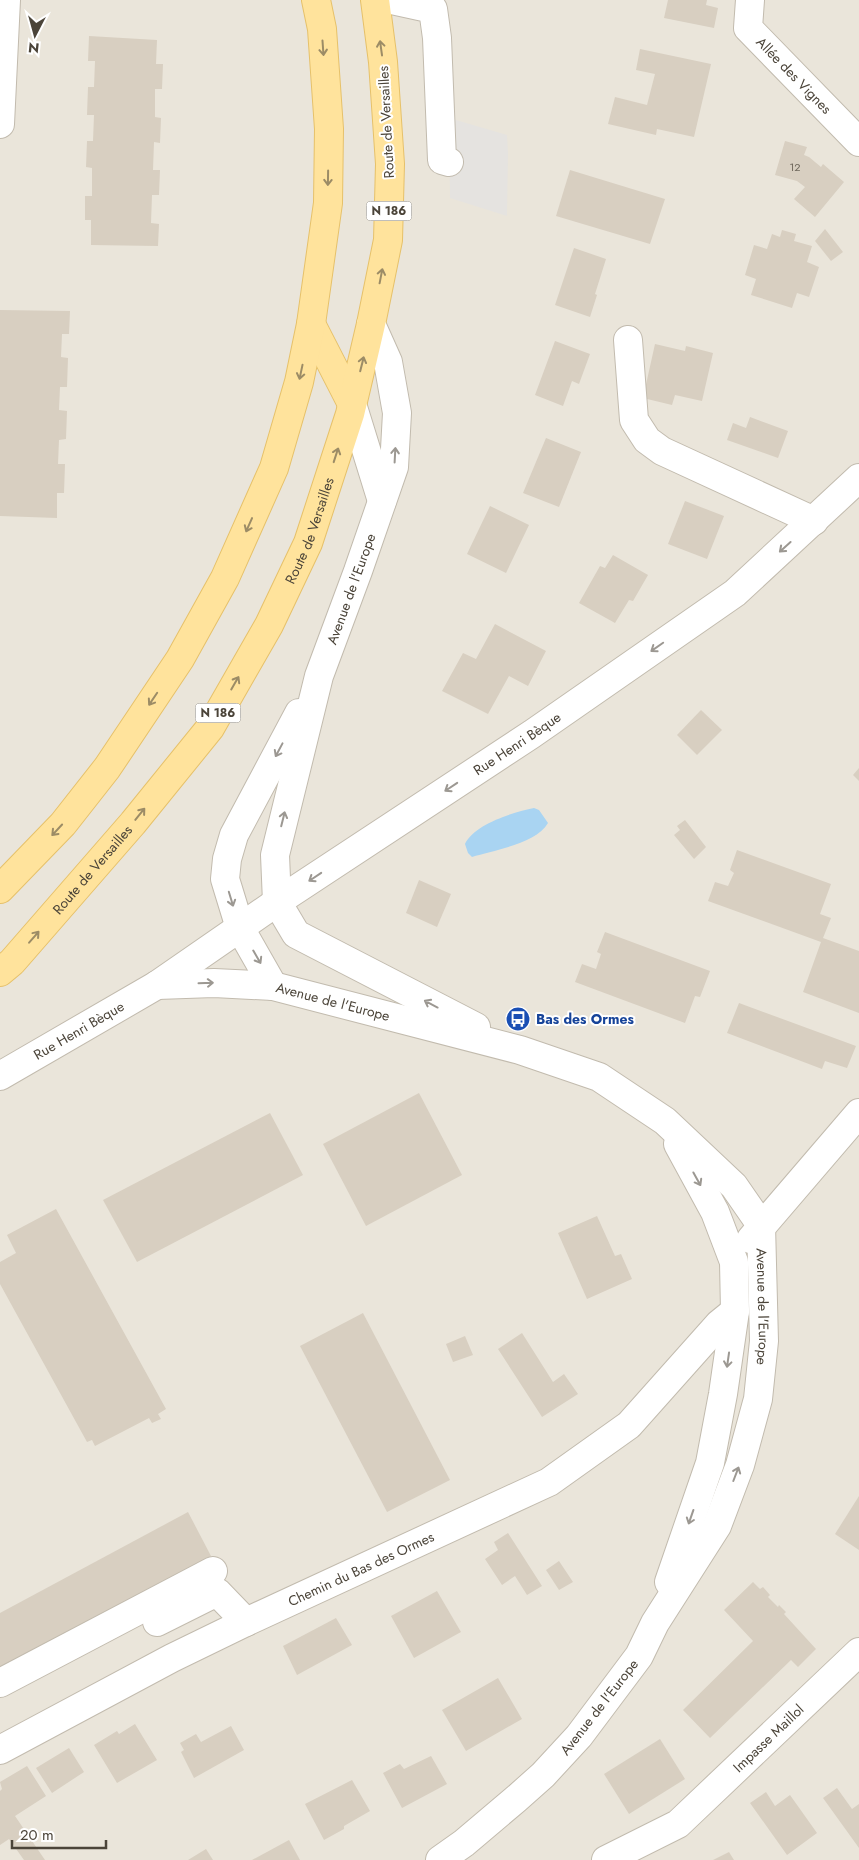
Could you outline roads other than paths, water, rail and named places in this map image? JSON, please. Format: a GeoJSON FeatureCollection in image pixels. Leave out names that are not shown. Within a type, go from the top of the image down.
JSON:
{"type":"FeatureCollection","features":[{"type":"Feature","properties":{"kind":"main road"},"geometry":{"type":"LineString","coordinates":[[6,880],[63,824],[107,768],[180,659],[225,578],[274,468],[299,382],[311,324],[328,203],[329,129],[322,29],[316,0]]}},
{"type":"Feature","properties":{"kind":"main road","name":"Route de Versailles"},"geometry":{"type":"LineString","coordinates":[[0,972],[12,962],[133,823],[210,728],[269,624],[308,543],[352,404],[388,240],[390,164],[383,62],[375,0]]}},
{"type":"Feature","properties":{"kind":"main road"},"geometry":{"type":"LineString","coordinates":[[311,324],[352,404]]}},
{"type":"Feature","properties":{"kind":"street"},"geometry":{"type":"LineString","coordinates":[[0,124],[6,0]]}},
{"type":"Feature","properties":{"kind":"street"},"geometry":{"type":"LineString","coordinates":[[392,0],[434,9],[442,160],[450,162]]}},
{"type":"Feature","properties":{"kind":"street","name":"Allée des Vignes"},"geometry":{"type":"LineString","coordinates":[[750,0],[748,28],[859,142]]}},
{"type":"Feature","properties":{"kind":"street","name":"Avenue de l'Europe"},"geometry":{"type":"LineString","coordinates":[[371,324],[388,362],[397,412],[394,466],[319,676],[275,855],[277,902],[296,934],[520,1050]]}},
{"type":"Feature","properties":{"kind":"street"},"geometry":{"type":"LineString","coordinates":[[628,340],[634,420],[647,440],[662,451],[814,521]]}},
{"type":"Feature","properties":{"kind":"street"},"geometry":{"type":"LineString","coordinates":[[352,404],[382,501]]}},
{"type":"Feature","properties":{"kind":"street","name":"Rue Henri Bèque"},"geometry":{"type":"LineString","coordinates":[[0,1076],[157,985],[277,902],[532,734],[735,593],[859,478]]}},
{"type":"Feature","properties":{"kind":"street","name":"Avenue de l'Europe"},"geometry":{"type":"LineString","coordinates":[[319,676],[234,835],[227,859],[225,879],[240,928],[273,986],[520,1050],[599,1077],[665,1121],[734,1186],[761,1225],[764,1314],[762,1373],[758,1399],[740,1465],[717,1526],[655,1624],[639,1656],[579,1736],[543,1775],[516,1800],[464,1843],[440,1860]]}},
{"type":"Feature","properties":{"kind":"street","name":"Rue Henri Bèque"},"geometry":{"type":"LineString","coordinates":[[157,985],[214,983],[273,986]]}},
{"type":"Feature","properties":{"kind":"street","name":"Chemin du Bas des Ormes"},"geometry":{"type":"LineString","coordinates":[[695,1350],[734,1262],[761,1225],[859,1113]]}},
{"type":"Feature","properties":{"kind":"street","name":"Avenue de l'Europe"},"geometry":{"type":"LineString","coordinates":[[655,1624],[710,1463],[724,1394],[735,1311],[734,1262],[715,1212],[665,1121]]}},
{"type":"Feature","properties":{"kind":"street"},"geometry":{"type":"LineString","coordinates":[[735,1311],[754,1321],[762,1373]]}},
{"type":"Feature","properties":{"kind":"street","name":"Chemin du Bas des Ormes"},"geometry":{"type":"LineString","coordinates":[[0,1750],[172,1658],[549,1482],[629,1424],[678,1372],[719,1324],[735,1311]]}},
{"type":"Feature","properties":{"kind":"street"},"geometry":{"type":"LineString","coordinates":[[0,1683],[214,1571]]}},
{"type":"Feature","properties":{"kind":"street"},"geometry":{"type":"LineString","coordinates":[[95,1633],[110,1645],[217,1592],[246,1622]]}},
{"type":"Feature","properties":{"kind":"street","name":"Impasse Maillol"},"geometry":{"type":"LineString","coordinates":[[606,1860],[678,1824],[859,1652]]}},
{"type":"Feature","properties":{"kind":"water"},"geometry":{"type":"Polygon","coordinates":[[[534,808],[539,810],[548,823],[534,836],[514,845],[472,857],[468,853],[465,844],[477,831],[495,820],[534,808]]]}},
{"type":"Feature","properties":{"kind":"place","name":"Bas des Ormes"},"geometry":{"type":"Point","coordinates":[518,1019]}}]}
